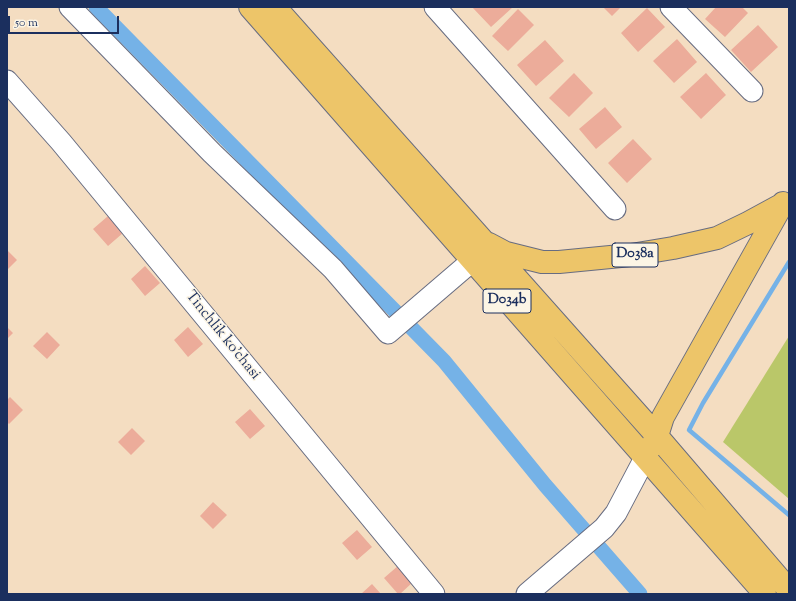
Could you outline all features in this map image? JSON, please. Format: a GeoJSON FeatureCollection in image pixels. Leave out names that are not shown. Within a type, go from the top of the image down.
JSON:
{"type":"FeatureCollection","features":[{"type":"Feature","properties":{"kind":"main road","name":"D034b"},"geometry":{"type":"LineString","coordinates":[[250,7],[765,594]]}},
{"type":"Feature","properties":{"kind":"main road","name":"D034b"},"geometry":{"type":"LineString","coordinates":[[276,7],[657,436],[789,590]]}},
{"type":"Feature","properties":{"kind":"main road","name":"D038a"},"geometry":{"type":"LineString","coordinates":[[482,240],[506,253],[542,262],[559,262],[631,255],[673,248],[717,238],[748,223],[786,199]]}},
{"type":"Feature","properties":{"kind":"main road","name":"D038a"},"geometry":{"type":"LineString","coordinates":[[657,436],[663,417],[786,199]]}},
{"type":"Feature","properties":{"kind":"main road"},"geometry":{"type":"LineString","coordinates":[[645,458],[657,436]]}},
{"type":"Feature","properties":{"kind":"street"},"geometry":{"type":"LineString","coordinates":[[70,7],[212,153],[332,269],[388,333],[472,261]]}},
{"type":"Feature","properties":{"kind":"street"},"geometry":{"type":"LineString","coordinates":[[435,7],[615,209]]}},
{"type":"Feature","properties":{"kind":"street"},"geometry":{"type":"LineString","coordinates":[[671,7],[752,91]]}},
{"type":"Feature","properties":{"kind":"street","name":"Tinchlik ko'chasi"},"geometry":{"type":"LineString","coordinates":[[7,81],[66,148],[434,594]]}},
{"type":"Feature","properties":{"kind":"street"},"geometry":{"type":"LineString","coordinates":[[527,594],[604,528],[616,512],[645,458]]}},
{"type":"Feature","properties":{"kind":"green space"},"geometry":{"type":"Polygon","coordinates":[[[789,336],[789,499],[723,442],[789,336]]]}},
{"type":"Feature","properties":{"kind":"building"},"geometry":{"type":"Polygon","coordinates":[[[472,7],[513,7],[491,27],[472,7]]]}},
{"type":"Feature","properties":{"kind":"building"},"geometry":{"type":"Polygon","coordinates":[[[603,7],[621,7],[612,16],[603,7]]]}},
{"type":"Feature","properties":{"kind":"building"},"geometry":{"type":"Polygon","coordinates":[[[716,7],[742,7],[748,13],[725,37],[705,19],[716,7]]]}},
{"type":"Feature","properties":{"kind":"building"},"geometry":{"type":"Polygon","coordinates":[[[647,8],[665,27],[638,52],[621,33],[647,8]]]}},
{"type":"Feature","properties":{"kind":"building"},"geometry":{"type":"Polygon","coordinates":[[[518,9],[534,25],[508,51],[492,36],[518,9]]]}},
{"type":"Feature","properties":{"kind":"building"},"geometry":{"type":"Polygon","coordinates":[[[758,25],[778,47],[751,72],[731,50],[758,25]]]}},
{"type":"Feature","properties":{"kind":"building"},"geometry":{"type":"Polygon","coordinates":[[[677,39],[697,62],[674,83],[653,61],[677,39]]]}},
{"type":"Feature","properties":{"kind":"building"},"geometry":{"type":"Polygon","coordinates":[[[545,40],[564,61],[536,86],[517,65],[545,40]]]}},
{"type":"Feature","properties":{"kind":"building"},"geometry":{"type":"Polygon","coordinates":[[[574,73],[593,93],[569,117],[549,98],[574,73]]]}},
{"type":"Feature","properties":{"kind":"building"},"geometry":{"type":"Polygon","coordinates":[[[706,73],[726,95],[701,119],[680,97],[706,73]]]}},
{"type":"Feature","properties":{"kind":"building"},"geometry":{"type":"Polygon","coordinates":[[[605,107],[622,127],[596,149],[579,129],[605,107]]]}},
{"type":"Feature","properties":{"kind":"building"},"geometry":{"type":"Polygon","coordinates":[[[633,139],[652,159],[627,183],[608,163],[633,139]]]}},
{"type":"Feature","properties":{"kind":"building"},"geometry":{"type":"Polygon","coordinates":[[[108,216],[123,233],[108,246],[93,229],[108,216]]]}},
{"type":"Feature","properties":{"kind":"building"},"geometry":{"type":"Polygon","coordinates":[[[7,250],[17,260],[7,270],[7,250]]]}},
{"type":"Feature","properties":{"kind":"building"},"geometry":{"type":"Polygon","coordinates":[[[145,266],[160,283],[145,296],[131,279],[145,266]]]}},
{"type":"Feature","properties":{"kind":"building"},"geometry":{"type":"Polygon","coordinates":[[[7,327],[13,333],[7,339],[7,327]]]}},
{"type":"Feature","properties":{"kind":"building"},"geometry":{"type":"Polygon","coordinates":[[[188,327],[203,344],[188,357],[174,340],[188,327]]]}},
{"type":"Feature","properties":{"kind":"building"},"geometry":{"type":"Polygon","coordinates":[[[47,332],[60,345],[47,359],[33,346],[47,332]]]}},
{"type":"Feature","properties":{"kind":"building"},"geometry":{"type":"Polygon","coordinates":[[[10,397],[23,410],[9,424],[7,422],[7,400],[10,397]]]}},
{"type":"Feature","properties":{"kind":"building"},"geometry":{"type":"Polygon","coordinates":[[[250,409],[265,426],[250,439],[235,422],[250,409]]]}},
{"type":"Feature","properties":{"kind":"building"},"geometry":{"type":"Polygon","coordinates":[[[132,428],[145,441],[131,455],[118,442],[132,428]]]}},
{"type":"Feature","properties":{"kind":"building"},"geometry":{"type":"Polygon","coordinates":[[[213,502],[227,515],[213,529],[200,516],[213,502]]]}},
{"type":"Feature","properties":{"kind":"building"},"geometry":{"type":"Polygon","coordinates":[[[357,530],[372,547],[357,560],[342,543],[357,530]]]}},
{"type":"Feature","properties":{"kind":"building"},"geometry":{"type":"Polygon","coordinates":[[[399,565],[413,582],[400,594],[398,594],[384,578],[399,565]]]}},
{"type":"Feature","properties":{"kind":"building"},"geometry":{"type":"Polygon","coordinates":[[[372,584],[381,594],[361,594],[372,584]]]}},
{"type":"Feature","properties":{"kind":"waterway"},"geometry":{"type":"LineString","coordinates":[[96,7],[444,361],[545,485],[640,594]]}},
{"type":"Feature","properties":{"kind":"waterway"},"geometry":{"type":"LineString","coordinates":[[789,262],[703,403],[689,430],[789,515]]}}]}
